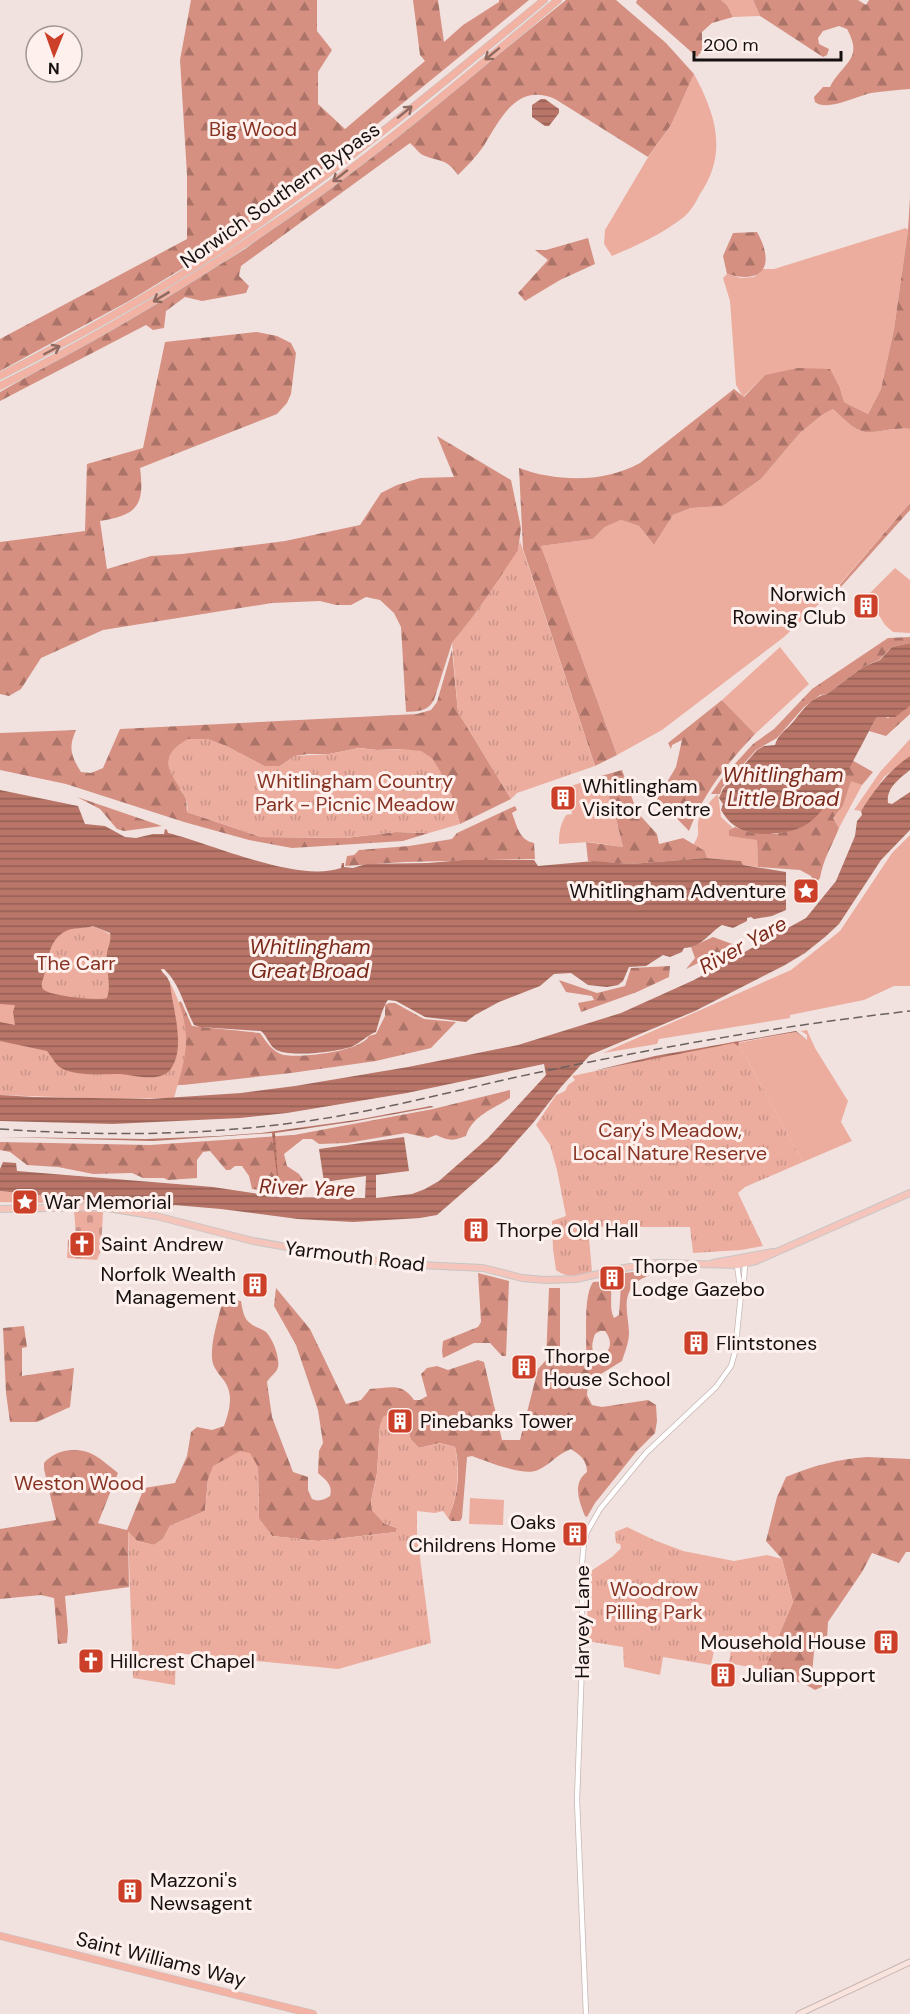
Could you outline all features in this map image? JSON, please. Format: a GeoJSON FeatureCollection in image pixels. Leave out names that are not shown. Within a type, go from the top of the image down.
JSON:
{"type":"FeatureCollection","features":[{"type":"Feature","properties":{"kind":"highway","name":"Norwich Southern Bypass"},"geometry":{"type":"LineString","coordinates":[[0,376],[130,306],[245,233],[321,179],[544,0]]}},
{"type":"Feature","properties":{"kind":"highway","name":"Norwich Southern Bypass"},"geometry":{"type":"LineString","coordinates":[[0,387],[124,320],[247,243],[323,189],[399,130],[559,0]]}},
{"type":"Feature","properties":{"kind":"highway","name":"Saint Williams Way"},"geometry":{"type":"LineString","coordinates":[[0,1936],[314,2014]]}},
{"type":"Feature","properties":{"kind":"main road","name":"Yarmouth Road"},"geometry":{"type":"LineString","coordinates":[[0,1209],[101,1207],[156,1216],[245,1240],[314,1252],[405,1264],[483,1268],[533,1279],[576,1279],[657,1263],[711,1264],[741,1261],[780,1251],[910,1193]]}},
{"type":"Feature","properties":{"kind":"main road"},"geometry":{"type":"LineString","coordinates":[[799,2014],[910,1962]]}},
{"type":"Feature","properties":{"kind":"street","name":"Harvey Lane"},"geometry":{"type":"LineString","coordinates":[[586,2014],[577,1800],[584,1542],[600,1509],[646,1454],[726,1375],[735,1352],[741,1286],[744,1279],[741,1261]]}},
{"type":"Feature","properties":{"kind":"green space","name":"Big Wood"},"geometry":{"type":"Polygon","coordinates":[[[191,0],[317,0],[317,31],[332,50],[318,72],[318,104],[345,129],[425,61],[420,55],[413,0],[438,0],[444,42],[463,25],[499,0],[529,0],[299,188],[188,265],[129,301],[0,371],[0,339],[187,239],[187,175],[180,60],[191,0]]]}},
{"type":"Feature","properties":{"kind":"green space"},"geometry":{"type":"Polygon","coordinates":[[[566,0],[616,0],[666,43],[694,74],[671,125],[648,157],[555,99],[541,95],[530,96],[511,106],[480,151],[458,175],[447,164],[423,155],[410,143],[241,266],[239,276],[249,286],[246,293],[202,301],[185,297],[166,311],[164,328],[153,330],[146,325],[0,401],[0,392],[160,301],[245,249],[422,116],[566,0]]]}},
{"type":"Feature","properties":{"kind":"green space"},"geometry":{"type":"Polygon","coordinates":[[[637,0],[721,0],[727,5],[733,17],[712,23],[702,32],[702,51],[697,57],[636,3],[637,0]]]}},
{"type":"Feature","properties":{"kind":"green space"},"geometry":{"type":"Polygon","coordinates":[[[721,0],[753,0],[760,16],[733,17],[727,5],[721,0]]]}},
{"type":"Feature","properties":{"kind":"green space"},"geometry":{"type":"Polygon","coordinates":[[[753,0],[858,0],[866,5],[869,0],[910,0],[910,89],[871,93],[834,104],[820,105],[815,102],[814,97],[823,87],[830,87],[853,54],[852,39],[847,29],[839,26],[823,31],[818,38],[819,44],[829,49],[827,55],[823,57],[760,16],[753,0]]]}},
{"type":"Feature","properties":{"kind":"green space"},"geometry":{"type":"Polygon","coordinates":[[[694,74],[708,104],[716,134],[714,164],[709,179],[684,217],[650,239],[612,256],[604,244],[605,230],[647,159],[671,125],[694,74]]]}},
{"type":"Feature","properties":{"kind":"green space"},"geometry":{"type":"Polygon","coordinates":[[[910,197],[910,429],[861,431],[833,409],[800,433],[761,479],[723,506],[691,508],[673,515],[654,545],[639,526],[621,520],[605,527],[593,539],[541,546],[617,755],[595,766],[523,549],[519,468],[564,478],[596,477],[626,470],[640,463],[734,389],[744,397],[765,375],[798,368],[830,369],[844,402],[868,414],[881,389],[894,329],[908,230],[910,197]]]}},
{"type":"Feature","properties":{"kind":"green space"},"geometry":{"type":"Polygon","coordinates":[[[906,228],[908,230],[894,329],[881,389],[868,414],[844,402],[840,388],[765,375],[743,397],[736,385],[730,301],[723,278],[727,274],[741,278],[754,277],[763,269],[774,269],[906,228]]]}},
{"type":"Feature","properties":{"kind":"green space"},"geometry":{"type":"Polygon","coordinates":[[[757,232],[765,254],[763,269],[750,277],[727,274],[723,256],[733,233],[757,232]]]}},
{"type":"Feature","properties":{"kind":"green space"},"geometry":{"type":"Polygon","coordinates":[[[588,238],[595,264],[560,280],[525,301],[518,293],[548,260],[535,250],[546,250],[588,238]]]}},
{"type":"Feature","properties":{"kind":"green space"},"geometry":{"type":"Polygon","coordinates":[[[257,332],[277,336],[291,343],[296,353],[291,394],[287,403],[277,414],[140,468],[141,491],[136,506],[123,516],[100,521],[107,569],[151,556],[285,541],[360,525],[381,493],[420,478],[454,477],[437,436],[511,480],[521,528],[517,559],[452,643],[434,700],[422,710],[406,712],[401,627],[394,613],[380,600],[366,597],[351,605],[336,605],[320,601],[272,603],[103,630],[41,658],[21,689],[9,696],[0,694],[0,542],[85,531],[87,464],[143,448],[165,342],[257,332]]]}},
{"type":"Feature","properties":{"kind":"green space"},"geometry":{"type":"Polygon","coordinates":[[[833,409],[861,431],[910,429],[910,503],[840,584],[784,637],[662,730],[617,755],[541,546],[593,539],[605,527],[621,520],[639,526],[654,545],[673,515],[691,508],[723,506],[761,479],[800,433],[833,409]]]}},
{"type":"Feature","properties":{"kind":"green space"},"geometry":{"type":"Polygon","coordinates":[[[910,503],[910,510],[840,588],[838,587],[910,503]]]}},
{"type":"Feature","properties":{"kind":"green space"},"geometry":{"type":"Polygon","coordinates":[[[520,541],[595,766],[517,793],[511,799],[458,712],[452,643],[478,610],[518,550],[520,541]]]}},
{"type":"Feature","properties":{"kind":"green space"},"geometry":{"type":"Polygon","coordinates":[[[895,568],[910,580],[910,633],[893,632],[885,625],[867,596],[895,568]]]}},
{"type":"Feature","properties":{"kind":"green space"},"geometry":{"type":"Polygon","coordinates":[[[910,637],[910,643],[892,647],[879,660],[863,667],[827,694],[820,695],[804,707],[777,738],[756,750],[722,788],[720,794],[711,794],[722,778],[753,744],[774,729],[812,689],[888,638],[910,637]]]}},
{"type":"Feature","properties":{"kind":"green space"},"geometry":{"type":"Polygon","coordinates":[[[780,647],[809,684],[755,734],[722,700],[780,647]]]}},
{"type":"Feature","properties":{"kind":"green space"},"geometry":{"type":"Polygon","coordinates":[[[452,650],[458,712],[511,799],[460,824],[451,794],[402,749],[359,748],[329,754],[308,754],[295,756],[280,766],[264,766],[224,745],[180,789],[186,798],[187,812],[261,837],[345,838],[396,832],[429,833],[403,841],[292,848],[249,840],[184,822],[66,784],[0,770],[0,733],[76,730],[71,747],[73,756],[81,772],[91,773],[103,768],[120,729],[417,714],[431,710],[437,702],[452,650]]]}},
{"type":"Feature","properties":{"kind":"green space"},"geometry":{"type":"Polygon","coordinates":[[[722,700],[755,734],[717,779],[701,804],[689,831],[662,803],[656,801],[676,767],[682,740],[672,745],[671,749],[668,743],[722,700]]]}},
{"type":"Feature","properties":{"kind":"green space"},"geometry":{"type":"Polygon","coordinates":[[[910,706],[910,714],[886,736],[869,731],[877,717],[881,715],[888,718],[910,706]]]}},
{"type":"Feature","properties":{"kind":"green space","name":"Whitlingham Country Park - Picnic Meadow"},"geometry":{"type":"Polygon","coordinates":[[[188,739],[208,739],[264,766],[280,766],[295,756],[329,754],[359,748],[421,751],[432,758],[440,771],[451,794],[460,824],[429,833],[396,832],[345,838],[261,837],[187,812],[187,802],[172,776],[169,758],[175,749],[188,739]]]}},
{"type":"Feature","properties":{"kind":"green space"},"geometry":{"type":"Polygon","coordinates":[[[910,739],[910,756],[884,777],[861,811],[854,810],[880,772],[910,739]]]}},
{"type":"Feature","properties":{"kind":"green space"},"geometry":{"type":"Polygon","coordinates":[[[852,760],[873,772],[862,785],[851,781],[843,806],[833,818],[839,828],[825,859],[820,878],[815,884],[811,876],[800,870],[758,867],[757,840],[729,836],[729,830],[735,827],[748,832],[776,834],[795,829],[829,800],[852,760]]]}},
{"type":"Feature","properties":{"kind":"green space"},"geometry":{"type":"Polygon","coordinates":[[[622,770],[637,812],[657,834],[659,844],[683,838],[705,851],[707,858],[631,864],[588,861],[586,842],[623,847],[610,802],[598,777],[622,770]]]}},
{"type":"Feature","properties":{"kind":"green space"},"geometry":{"type":"Polygon","coordinates":[[[598,777],[610,802],[623,847],[589,842],[559,844],[562,822],[566,815],[572,814],[568,787],[598,777]]]}},
{"type":"Feature","properties":{"kind":"green space"},"geometry":{"type":"Polygon","coordinates":[[[851,780],[862,785],[839,828],[833,818],[843,806],[851,780]]]}},
{"type":"Feature","properties":{"kind":"green space"},"geometry":{"type":"Polygon","coordinates":[[[718,794],[721,817],[733,828],[729,830],[757,840],[758,867],[743,865],[741,861],[707,858],[705,851],[693,845],[698,836],[698,822],[701,815],[718,794]]]}},
{"type":"Feature","properties":{"kind":"green space"},"geometry":{"type":"Polygon","coordinates":[[[77,797],[162,826],[124,831],[117,829],[100,809],[77,797]]]}},
{"type":"Feature","properties":{"kind":"green space"},"geometry":{"type":"Polygon","coordinates":[[[515,806],[517,810],[512,813],[515,823],[522,836],[534,843],[535,859],[345,866],[347,856],[354,855],[359,850],[409,846],[452,839],[457,833],[515,806]]]}},
{"type":"Feature","properties":{"kind":"green space"},"geometry":{"type":"Polygon","coordinates":[[[910,835],[910,986],[894,986],[864,1000],[790,1015],[790,1018],[659,1039],[657,1044],[603,1053],[791,970],[840,931],[892,853],[910,835]]]}},
{"type":"Feature","properties":{"kind":"green space","name":"The Carr"},"geometry":{"type":"Polygon","coordinates":[[[93,926],[140,952],[157,965],[172,987],[183,1015],[186,1035],[182,1071],[174,1098],[112,1099],[0,1095],[0,951],[68,929],[93,926]]]}},
{"type":"Feature","properties":{"kind":"green space"},"geometry":{"type":"Polygon","coordinates":[[[713,937],[735,945],[686,969],[695,958],[691,947],[713,937]]]}},
{"type":"Feature","properties":{"kind":"green space"},"geometry":{"type":"Polygon","coordinates":[[[670,966],[669,977],[637,992],[581,1012],[578,1003],[594,1000],[592,996],[566,992],[559,980],[597,993],[625,986],[631,968],[670,966]]]}},
{"type":"Feature","properties":{"kind":"green space"},"geometry":{"type":"Polygon","coordinates":[[[181,1001],[192,1026],[260,1033],[276,1052],[292,1056],[330,1053],[363,1042],[369,1036],[376,1034],[385,1016],[385,1005],[389,1003],[395,1003],[424,1019],[456,1022],[431,1048],[376,1061],[183,1085],[105,1087],[174,1005],[181,1001]]]}},
{"type":"Feature","properties":{"kind":"green space"},"geometry":{"type":"Polygon","coordinates":[[[807,1030],[815,1048],[848,1101],[841,1122],[852,1141],[803,1162],[738,1043],[796,1032],[807,1040],[807,1035],[801,1031],[807,1030]]]}},
{"type":"Feature","properties":{"kind":"green space","name":"Cary's Meadow, Local Nature Reserve"},"geometry":{"type":"Polygon","coordinates":[[[737,1041],[803,1162],[745,1187],[738,1193],[763,1246],[693,1253],[690,1227],[588,1227],[592,1272],[569,1276],[556,1270],[552,1221],[566,1216],[550,1145],[536,1125],[556,1095],[565,1091],[568,1085],[575,1080],[572,1076],[737,1041]]]}},
{"type":"Feature","properties":{"kind":"green space"},"geometry":{"type":"Polygon","coordinates":[[[510,1090],[510,1098],[478,1118],[466,1136],[458,1139],[451,1140],[436,1135],[428,1138],[406,1133],[347,1143],[319,1144],[312,1139],[303,1139],[284,1154],[287,1166],[299,1174],[303,1180],[300,1189],[291,1194],[252,1189],[249,1176],[242,1166],[226,1170],[210,1151],[203,1152],[197,1160],[197,1178],[168,1180],[143,1178],[132,1173],[93,1174],[58,1167],[27,1165],[10,1152],[0,1150],[0,1142],[150,1145],[294,1135],[433,1109],[510,1090]]]}},
{"type":"Feature","properties":{"kind":"green space"},"geometry":{"type":"Polygon","coordinates":[[[0,1191],[98,1202],[98,1204],[0,1202],[0,1191]]]}},
{"type":"Feature","properties":{"kind":"green space"},"geometry":{"type":"Polygon","coordinates":[[[74,1210],[103,1212],[101,1250],[97,1260],[67,1258],[68,1240],[76,1236],[74,1210]]]}},
{"type":"Feature","properties":{"kind":"green space","name":"Weston Wood"},"geometry":{"type":"Polygon","coordinates":[[[660,1269],[638,1281],[629,1292],[627,1304],[629,1336],[622,1361],[588,1382],[587,1395],[592,1405],[602,1407],[648,1400],[656,1405],[657,1421],[655,1433],[636,1452],[595,1503],[587,1517],[579,1498],[578,1487],[587,1468],[582,1458],[571,1449],[532,1472],[515,1470],[472,1456],[467,1457],[462,1518],[460,1521],[451,1521],[448,1518],[458,1483],[455,1447],[440,1443],[419,1448],[411,1440],[404,1417],[380,1425],[377,1473],[371,1501],[372,1510],[385,1524],[397,1528],[396,1532],[318,1541],[272,1536],[259,1519],[258,1467],[208,1479],[205,1511],[170,1526],[163,1539],[154,1545],[137,1541],[128,1532],[129,1587],[65,1596],[67,1643],[58,1644],[54,1598],[41,1595],[0,1599],[0,1529],[56,1520],[44,1469],[44,1463],[49,1458],[68,1450],[81,1450],[97,1457],[118,1473],[98,1523],[127,1530],[144,1488],[175,1483],[187,1456],[191,1432],[197,1427],[212,1430],[224,1426],[230,1398],[228,1387],[213,1365],[212,1352],[221,1307],[232,1300],[241,1301],[243,1313],[248,1322],[266,1332],[273,1344],[278,1367],[267,1382],[272,1417],[293,1472],[308,1477],[308,1490],[312,1499],[319,1500],[330,1496],[331,1489],[318,1473],[319,1451],[323,1443],[318,1410],[296,1345],[274,1306],[276,1288],[310,1329],[346,1404],[361,1400],[370,1389],[389,1387],[400,1388],[414,1400],[420,1400],[427,1396],[421,1374],[427,1368],[437,1366],[448,1370],[478,1360],[484,1362],[502,1440],[520,1440],[538,1369],[546,1360],[549,1288],[560,1288],[560,1347],[563,1359],[571,1364],[581,1363],[586,1356],[587,1307],[590,1288],[593,1282],[609,1281],[614,1318],[619,1315],[621,1285],[625,1273],[660,1269]],[[605,1331],[595,1334],[592,1343],[592,1349],[597,1356],[606,1353],[610,1346],[605,1331]]]}},
{"type":"Feature","properties":{"kind":"green space"},"geometry":{"type":"Polygon","coordinates":[[[478,1273],[509,1281],[506,1356],[502,1356],[490,1343],[474,1343],[443,1358],[443,1341],[478,1327],[481,1322],[478,1273]]]}},
{"type":"Feature","properties":{"kind":"green space"},"geometry":{"type":"Polygon","coordinates":[[[24,1326],[27,1347],[22,1348],[22,1376],[74,1368],[70,1407],[37,1422],[10,1422],[6,1393],[3,1328],[24,1326]]]}},
{"type":"Feature","properties":{"kind":"green space"},"geometry":{"type":"Polygon","coordinates":[[[390,1413],[404,1417],[411,1440],[419,1448],[440,1443],[455,1447],[457,1456],[456,1493],[448,1518],[443,1511],[435,1513],[417,1511],[417,1534],[431,1643],[338,1669],[176,1653],[175,1685],[133,1678],[128,1531],[137,1541],[154,1545],[163,1539],[170,1526],[205,1511],[208,1479],[213,1466],[240,1451],[250,1453],[258,1467],[259,1519],[272,1536],[318,1541],[396,1532],[397,1528],[385,1524],[372,1510],[371,1501],[377,1473],[380,1425],[383,1417],[390,1413]]]}},
{"type":"Feature","properties":{"kind":"green space"},"geometry":{"type":"Polygon","coordinates":[[[867,1457],[910,1459],[910,1552],[906,1552],[899,1563],[872,1553],[828,1622],[827,1639],[815,1640],[812,1674],[823,1676],[826,1685],[815,1690],[803,1683],[768,1676],[764,1670],[793,1602],[782,1559],[766,1541],[777,1497],[786,1477],[845,1459],[867,1457]]]}},
{"type":"Feature","properties":{"kind":"green space"},"geometry":{"type":"Polygon","coordinates":[[[470,1498],[504,1500],[503,1525],[469,1524],[470,1498]]]}},
{"type":"Feature","properties":{"kind":"green space","name":"Woodrow Pilling Park"},"geometry":{"type":"Polygon","coordinates":[[[627,1527],[683,1551],[734,1561],[767,1555],[782,1559],[793,1602],[764,1670],[729,1663],[731,1650],[717,1647],[711,1665],[663,1657],[660,1675],[624,1667],[623,1647],[587,1641],[588,1573],[621,1548],[620,1544],[616,1543],[615,1532],[627,1527]]]}},
{"type":"Feature","properties":{"kind":"water"},"geometry":{"type":"Polygon","coordinates":[[[545,99],[559,109],[559,113],[549,126],[545,126],[532,117],[532,105],[545,99]]]}},
{"type":"Feature","properties":{"kind":"water","name":"Whitlingham Little Broad"},"geometry":{"type":"Polygon","coordinates":[[[910,643],[910,706],[895,717],[877,717],[837,790],[817,816],[797,829],[768,834],[744,830],[733,825],[721,810],[723,804],[719,798],[723,789],[757,750],[764,746],[775,745],[780,735],[812,701],[827,694],[863,667],[880,660],[892,647],[910,643]]]}},
{"type":"Feature","properties":{"kind":"water"},"geometry":{"type":"Polygon","coordinates":[[[910,756],[910,770],[894,784],[889,793],[888,803],[892,804],[910,792],[910,830],[881,860],[839,924],[805,953],[785,965],[695,1011],[590,1055],[498,1162],[437,1215],[353,1222],[298,1219],[221,1209],[174,1205],[172,1209],[168,1209],[168,1206],[121,1204],[0,1191],[0,1169],[3,1162],[16,1163],[17,1171],[213,1187],[278,1197],[365,1198],[366,1176],[324,1182],[319,1149],[404,1137],[409,1171],[376,1175],[376,1198],[412,1194],[425,1189],[439,1181],[488,1138],[546,1075],[544,1064],[407,1093],[287,1113],[240,1118],[113,1124],[0,1121],[0,1095],[150,1099],[241,1093],[295,1086],[518,1045],[621,1013],[694,980],[806,918],[836,881],[855,836],[857,821],[862,815],[861,811],[871,795],[895,768],[910,756]]]}},
{"type":"Feature","properties":{"kind":"water","name":"Whitlingham Great Broad"},"geometry":{"type":"Polygon","coordinates":[[[0,790],[78,806],[85,824],[105,826],[125,837],[136,838],[164,834],[165,829],[168,833],[255,860],[302,870],[323,871],[341,868],[342,863],[344,867],[353,868],[366,864],[534,860],[538,866],[594,861],[631,864],[706,858],[741,861],[743,865],[786,872],[786,910],[772,916],[747,918],[747,921],[733,928],[722,925],[700,943],[684,948],[682,952],[670,957],[663,955],[646,966],[629,967],[623,981],[618,985],[607,987],[588,985],[571,973],[554,974],[540,986],[499,1002],[466,1022],[425,1017],[396,1001],[388,1000],[376,1032],[353,1046],[337,1050],[301,1054],[281,1052],[273,1047],[261,1031],[194,1025],[174,981],[164,969],[161,969],[170,983],[177,1027],[177,1050],[170,1070],[153,1077],[78,1073],[59,1067],[47,1051],[0,1041],[0,1022],[15,1025],[13,1012],[15,1005],[0,1004],[0,790]],[[93,926],[69,930],[60,935],[50,950],[42,982],[43,989],[54,994],[74,997],[107,998],[109,987],[107,950],[110,933],[93,926]]]}},
{"type":"Feature","properties":{"kind":"water"},"geometry":{"type":"Polygon","coordinates":[[[796,1031],[807,1040],[796,1032],[739,1042],[738,1046],[734,1043],[593,1071],[655,1056],[796,1031]]]}},
{"type":"Feature","properties":{"kind":"water"},"geometry":{"type":"Polygon","coordinates":[[[434,1107],[351,1122],[275,1133],[279,1195],[272,1133],[153,1141],[0,1137],[146,1139],[261,1133],[356,1120],[434,1107]]]}},
{"type":"Feature","properties":{"kind":"railway"},"geometry":{"type":"LineString","coordinates":[[0,1129],[113,1134],[262,1127],[362,1112],[545,1071],[681,1045],[910,1011]]}},
{"type":"Feature","properties":{"kind":"place","name":"Norwich Rowing Club"},"geometry":{"type":"Point","coordinates":[866,606]}},
{"type":"Feature","properties":{"kind":"place","name":"Whitlingham Visitor Centre"},"geometry":{"type":"Point","coordinates":[563,798]}},
{"type":"Feature","properties":{"kind":"place","name":"Whitlingham Adventure"},"geometry":{"type":"Point","coordinates":[806,891]}},
{"type":"Feature","properties":{"kind":"place","name":"War Memorial"},"geometry":{"type":"Point","coordinates":[25,1202]}},
{"type":"Feature","properties":{"kind":"place","name":"Thorpe Old Hall"},"geometry":{"type":"Point","coordinates":[476,1230]}},
{"type":"Feature","properties":{"kind":"place","name":"Saint Andrew"},"geometry":{"type":"Point","coordinates":[82,1244]}},
{"type":"Feature","properties":{"kind":"place","name":"Thorpe Lodge Gazebo"},"geometry":{"type":"Point","coordinates":[612,1278]}},
{"type":"Feature","properties":{"kind":"place","name":"Norfolk Wealth Management"},"geometry":{"type":"Point","coordinates":[255,1285]}},
{"type":"Feature","properties":{"kind":"place","name":"Flintstones"},"geometry":{"type":"Point","coordinates":[696,1343]}},
{"type":"Feature","properties":{"kind":"place","name":"Thorpe House School"},"geometry":{"type":"Point","coordinates":[524,1367]}},
{"type":"Feature","properties":{"kind":"place","name":"Pinebanks Tower"},"geometry":{"type":"Point","coordinates":[400,1421]}},
{"type":"Feature","properties":{"kind":"place","name":"Oaks Childrens Home"},"geometry":{"type":"Point","coordinates":[575,1534]}},
{"type":"Feature","properties":{"kind":"place","name":"Mousehold House"},"geometry":{"type":"Point","coordinates":[886,1642]}},
{"type":"Feature","properties":{"kind":"place","name":"Hillcrest Chapel"},"geometry":{"type":"Point","coordinates":[91,1661]}},
{"type":"Feature","properties":{"kind":"place","name":"Julian Support"},"geometry":{"type":"Point","coordinates":[723,1675]}},
{"type":"Feature","properties":{"kind":"place","name":"Mazzoni's Newsagent"},"geometry":{"type":"Point","coordinates":[130,1891]}},
{"type":"Feature","properties":{"kind":"water label","name":"River Yare"},"geometry":{"type":"Point","coordinates":[743,945]}},
{"type":"Feature","properties":{"kind":"water label","name":"River Yare"},"geometry":{"type":"Point","coordinates":[307,1188]}}]}
